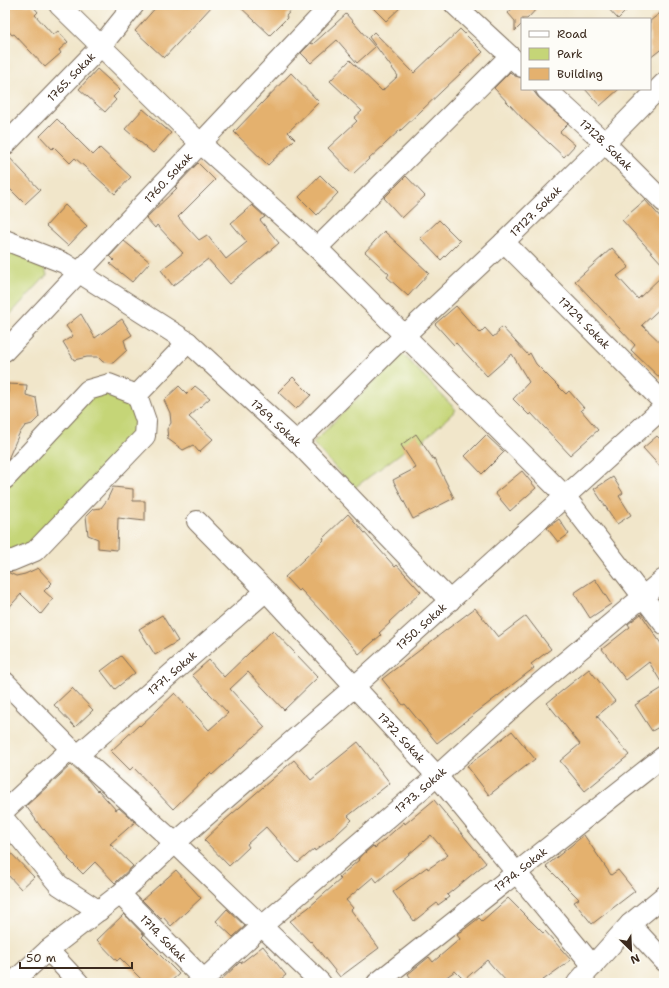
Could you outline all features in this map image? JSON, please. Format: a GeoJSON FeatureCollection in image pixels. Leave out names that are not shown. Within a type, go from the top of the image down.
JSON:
{"type":"FeatureCollection","features":[{"type":"Feature","properties":{"kind":"street"},"geometry":{"type":"LineString","coordinates":[[59,5],[200,142],[317,248],[565,496],[664,624]]}},
{"type":"Feature","properties":{"kind":"street","name":"1765. Sokak"},"geometry":{"type":"LineString","coordinates":[[5,145],[101,46],[134,5]]}},
{"type":"Feature","properties":{"kind":"street","name":"1760. Sokak"},"geometry":{"type":"LineString","coordinates":[[5,350],[331,5]]}},
{"type":"Feature","properties":{"kind":"street"},"geometry":{"type":"LineString","coordinates":[[317,248],[516,61],[456,5]]}},
{"type":"Feature","properties":{"kind":"street","name":"17127. Sokak"},"geometry":{"type":"LineString","coordinates":[[297,442],[404,336],[504,242],[664,83]]}},
{"type":"Feature","properties":{"kind":"street","name":"17128. Sokak"},"geometry":{"type":"LineString","coordinates":[[547,90],[605,143],[664,202]]}},
{"type":"Feature","properties":{"kind":"street","name":"1769. Sokak"},"geometry":{"type":"LineString","coordinates":[[5,240],[64,263],[188,342],[297,442],[450,601]]}},
{"type":"Feature","properties":{"kind":"street","name":"17129. Sokak"},"geometry":{"type":"LineString","coordinates":[[504,242],[664,403]]}},
{"type":"Feature","properties":{"kind":"street"},"geometry":{"type":"LineString","coordinates":[[137,395],[188,342]]}},
{"type":"Feature","properties":{"kind":"street"},"geometry":{"type":"LineString","coordinates":[[5,479],[88,390],[109,384],[137,395],[146,421],[145,436],[35,551],[11,561],[5,559]]}},
{"type":"Feature","properties":{"kind":"street","name":"1750. Sokak"},"geometry":{"type":"LineString","coordinates":[[12,983],[48,950],[120,894],[175,843],[354,687],[664,407]]}},
{"type":"Feature","properties":{"kind":"street","name":"1772. Sokak"},"geometry":{"type":"LineString","coordinates":[[197,521],[266,591],[437,776],[593,966]]}},
{"type":"Feature","properties":{"kind":"street","name":"1773. Sokak"},"geometry":{"type":"LineString","coordinates":[[204,982],[262,926],[437,776],[528,693],[664,579]]}},
{"type":"Feature","properties":{"kind":"street","name":"1771. Sokak"},"geometry":{"type":"LineString","coordinates":[[5,810],[266,591]]}},
{"type":"Feature","properties":{"kind":"street"},"geometry":{"type":"LineString","coordinates":[[5,682],[75,752],[175,843],[321,983]]}},
{"type":"Feature","properties":{"kind":"street","name":"1774. Sokak"},"geometry":{"type":"LineString","coordinates":[[377,983],[664,756]]}},
{"type":"Feature","properties":{"kind":"street"},"geometry":{"type":"LineString","coordinates":[[5,820],[60,885],[99,911]]}},
{"type":"Feature","properties":{"kind":"street","name":"1714. Sokak"},"geometry":{"type":"LineString","coordinates":[[120,894],[204,982]]}},
{"type":"Feature","properties":{"kind":"street"},"geometry":{"type":"LineString","coordinates":[[577,983],[630,924],[664,896]]}},
{"type":"Feature","properties":{"kind":"street"},"geometry":{"type":"LineString","coordinates":[[630,924],[664,961]]}},
{"type":"Feature","properties":{"kind":"street"},"geometry":{"type":"LineString","coordinates":[[48,950],[79,983]]}},
{"type":"Feature","properties":{"kind":"green space"},"geometry":{"type":"Polygon","coordinates":[[[5,249],[40,263],[45,268],[47,275],[5,320],[5,249]]]}},
{"type":"Feature","properties":{"kind":"green space"},"geometry":{"type":"Polygon","coordinates":[[[402,353],[456,410],[415,448],[409,447],[354,488],[313,443],[402,353]]]}},
{"type":"Feature","properties":{"kind":"green space"},"geometry":{"type":"Polygon","coordinates":[[[106,390],[132,404],[138,413],[137,432],[29,548],[5,554],[5,485],[91,396],[106,390]]]}},
{"type":"Feature","properties":{"kind":"building"},"geometry":{"type":"Polygon","coordinates":[[[12,5],[32,5],[38,12],[35,15],[53,35],[58,31],[68,42],[59,50],[61,53],[45,67],[14,34],[12,35],[5,27],[5,12],[12,5]]]}},
{"type":"Feature","properties":{"kind":"building"},"geometry":{"type":"Polygon","coordinates":[[[158,5],[213,5],[164,58],[135,31],[158,5]]]}},
{"type":"Feature","properties":{"kind":"building"},"geometry":{"type":"Polygon","coordinates":[[[238,5],[296,5],[286,16],[287,18],[270,35],[238,5]]]}},
{"type":"Feature","properties":{"kind":"building"},"geometry":{"type":"Polygon","coordinates":[[[370,5],[403,5],[386,21],[370,5]]]}},
{"type":"Feature","properties":{"kind":"building"},"geometry":{"type":"Polygon","coordinates":[[[515,5],[540,5],[528,18],[521,18],[521,25],[515,31],[515,21],[508,13],[515,5]]]}},
{"type":"Feature","properties":{"kind":"building"},"geometry":{"type":"Polygon","coordinates":[[[605,5],[632,5],[619,18],[617,18],[605,5]]]}},
{"type":"Feature","properties":{"kind":"building"},"geometry":{"type":"Polygon","coordinates":[[[664,10],[664,47],[651,57],[651,20],[664,10]]]}},
{"type":"Feature","properties":{"kind":"building"},"geometry":{"type":"Polygon","coordinates":[[[346,14],[375,47],[357,63],[337,40],[311,63],[301,53],[346,14]]]}},
{"type":"Feature","properties":{"kind":"building"},"geometry":{"type":"Polygon","coordinates":[[[460,29],[483,52],[353,174],[328,148],[357,121],[354,118],[362,111],[330,81],[350,60],[382,91],[398,76],[369,37],[374,32],[414,73],[460,29]]]}},
{"type":"Feature","properties":{"kind":"building"},"geometry":{"type":"Polygon","coordinates":[[[97,69],[120,90],[113,97],[116,100],[105,112],[79,89],[97,69]]]}},
{"type":"Feature","properties":{"kind":"building"},"geometry":{"type":"Polygon","coordinates":[[[510,72],[515,76],[521,78],[521,90],[533,90],[538,97],[568,124],[560,132],[575,145],[564,157],[523,119],[494,88],[510,72]]]}},
{"type":"Feature","properties":{"kind":"building"},"geometry":{"type":"Polygon","coordinates":[[[291,73],[319,102],[288,132],[295,139],[268,165],[234,132],[291,73]]]}},
{"type":"Feature","properties":{"kind":"building"},"geometry":{"type":"Polygon","coordinates":[[[586,90],[618,90],[600,106],[586,90]]]}},
{"type":"Feature","properties":{"kind":"building"},"geometry":{"type":"Polygon","coordinates":[[[143,109],[171,133],[153,153],[125,129],[143,109]]]}},
{"type":"Feature","properties":{"kind":"building"},"geometry":{"type":"Polygon","coordinates":[[[57,119],[93,155],[100,148],[131,177],[115,194],[75,158],[70,163],[54,147],[52,149],[40,136],[57,119]]]}},
{"type":"Feature","properties":{"kind":"building"},"geometry":{"type":"Polygon","coordinates":[[[5,156],[8,156],[40,190],[25,204],[5,184],[5,156]]]}},
{"type":"Feature","properties":{"kind":"building"},"geometry":{"type":"Polygon","coordinates":[[[198,163],[215,180],[178,217],[199,240],[207,235],[226,259],[247,242],[231,223],[252,205],[265,217],[260,220],[279,243],[230,284],[208,259],[173,286],[161,270],[183,253],[157,225],[155,228],[146,218],[177,188],[175,187],[198,163]]]}},
{"type":"Feature","properties":{"kind":"building"},"geometry":{"type":"Polygon","coordinates":[[[320,175],[338,193],[317,215],[299,197],[320,175]]]}},
{"type":"Feature","properties":{"kind":"building"},"geometry":{"type":"Polygon","coordinates":[[[406,176],[425,196],[402,218],[384,198],[406,176]]]}},
{"type":"Feature","properties":{"kind":"building"},"geometry":{"type":"Polygon","coordinates":[[[645,200],[664,221],[664,266],[622,220],[645,200]]]}},
{"type":"Feature","properties":{"kind":"building"},"geometry":{"type":"Polygon","coordinates":[[[65,205],[87,226],[68,246],[46,226],[65,205]]]}},
{"type":"Feature","properties":{"kind":"building"},"geometry":{"type":"Polygon","coordinates":[[[439,220],[460,241],[441,260],[420,238],[439,220]]]}},
{"type":"Feature","properties":{"kind":"building"},"geometry":{"type":"Polygon","coordinates":[[[384,231],[429,273],[408,296],[387,277],[389,274],[365,252],[384,231]]]}},
{"type":"Feature","properties":{"kind":"building"},"geometry":{"type":"Polygon","coordinates":[[[124,241],[150,262],[132,282],[110,264],[114,260],[110,256],[124,241]]]}},
{"type":"Feature","properties":{"kind":"building"},"geometry":{"type":"Polygon","coordinates":[[[612,248],[629,267],[617,276],[638,299],[664,274],[664,305],[642,325],[664,346],[664,382],[631,350],[635,345],[575,281],[612,248]]]}},
{"type":"Feature","properties":{"kind":"building"},"geometry":{"type":"Polygon","coordinates":[[[456,306],[480,333],[485,328],[493,337],[502,327],[528,355],[530,353],[536,364],[566,394],[569,391],[584,408],[581,410],[598,430],[570,455],[531,413],[529,415],[513,399],[529,382],[512,354],[487,376],[456,343],[454,345],[435,324],[456,306]]]}},
{"type":"Feature","properties":{"kind":"building"},"geometry":{"type":"Polygon","coordinates":[[[81,314],[95,338],[122,319],[132,335],[124,340],[127,350],[113,363],[103,362],[98,357],[87,357],[74,360],[63,342],[73,336],[66,326],[81,314]]]}},
{"type":"Feature","properties":{"kind":"building"},"geometry":{"type":"Polygon","coordinates":[[[293,377],[311,395],[296,409],[278,392],[293,377]]]}},
{"type":"Feature","properties":{"kind":"building"},"geometry":{"type":"Polygon","coordinates":[[[8,384],[27,385],[26,395],[36,398],[39,417],[32,424],[25,426],[19,434],[8,459],[5,462],[5,418],[8,415],[8,384]]]}},
{"type":"Feature","properties":{"kind":"building"},"geometry":{"type":"Polygon","coordinates":[[[179,386],[187,394],[195,386],[210,398],[189,417],[213,439],[199,452],[193,445],[183,450],[168,439],[167,429],[171,423],[170,413],[164,400],[179,386]]]}},
{"type":"Feature","properties":{"kind":"building"},"geometry":{"type":"Polygon","coordinates":[[[416,434],[433,459],[434,458],[454,498],[413,519],[393,480],[416,468],[401,445],[416,434]]]}},
{"type":"Feature","properties":{"kind":"building"},"geometry":{"type":"Polygon","coordinates":[[[486,435],[504,452],[482,474],[465,456],[486,435]]]}},
{"type":"Feature","properties":{"kind":"building"},"geometry":{"type":"Polygon","coordinates":[[[657,436],[664,443],[664,471],[643,448],[657,436]]]}},
{"type":"Feature","properties":{"kind":"building"},"geometry":{"type":"Polygon","coordinates":[[[522,471],[536,488],[510,511],[495,493],[522,471]]]}},
{"type":"Feature","properties":{"kind":"building"},"geometry":{"type":"Polygon","coordinates":[[[613,477],[623,493],[619,496],[631,515],[617,524],[594,489],[613,477]]]}},
{"type":"Feature","properties":{"kind":"building"},"geometry":{"type":"Polygon","coordinates":[[[113,487],[133,489],[133,501],[145,501],[145,521],[118,518],[117,550],[98,548],[98,539],[88,535],[86,516],[93,509],[101,508],[107,500],[113,487]]]}},
{"type":"Feature","properties":{"kind":"building"},"geometry":{"type":"Polygon","coordinates":[[[348,514],[395,567],[397,565],[421,592],[389,622],[390,623],[379,633],[381,635],[359,654],[300,589],[298,591],[285,577],[324,540],[323,538],[348,514]]]}},
{"type":"Feature","properties":{"kind":"building"},"geometry":{"type":"Polygon","coordinates":[[[559,519],[569,534],[558,542],[547,528],[559,519]]]}},
{"type":"Feature","properties":{"kind":"building"},"geometry":{"type":"Polygon","coordinates":[[[38,568],[52,583],[44,591],[53,599],[41,614],[21,594],[5,612],[5,571],[16,576],[38,568]]]}},
{"type":"Feature","properties":{"kind":"building"},"geometry":{"type":"Polygon","coordinates":[[[595,579],[611,604],[590,618],[574,593],[595,579]]]}},
{"type":"Feature","properties":{"kind":"building"},"geometry":{"type":"Polygon","coordinates":[[[475,608],[498,637],[526,616],[551,649],[531,664],[534,668],[437,743],[382,679],[475,608]]]}},
{"type":"Feature","properties":{"kind":"building"},"geometry":{"type":"Polygon","coordinates":[[[641,614],[664,648],[664,687],[649,662],[626,680],[602,649],[630,627],[628,624],[641,614]]]}},
{"type":"Feature","properties":{"kind":"building"},"geometry":{"type":"Polygon","coordinates":[[[162,615],[178,641],[155,655],[139,629],[162,615]]]}},
{"type":"Feature","properties":{"kind":"building"},"geometry":{"type":"Polygon","coordinates":[[[273,630],[318,677],[284,710],[248,672],[230,689],[265,727],[212,775],[210,773],[173,809],[133,767],[130,770],[111,751],[175,693],[209,730],[228,713],[192,675],[209,660],[224,677],[273,630]]]}},
{"type":"Feature","properties":{"kind":"building"},"geometry":{"type":"Polygon","coordinates":[[[121,656],[135,673],[115,689],[101,671],[121,656]]]}},
{"type":"Feature","properties":{"kind":"building"},"geometry":{"type":"Polygon","coordinates":[[[589,669],[615,701],[597,716],[629,755],[585,791],[560,761],[580,744],[547,703],[589,669]]]}},
{"type":"Feature","properties":{"kind":"building"},"geometry":{"type":"Polygon","coordinates":[[[664,687],[664,724],[652,731],[635,705],[664,687]]]}},
{"type":"Feature","properties":{"kind":"building"},"geometry":{"type":"Polygon","coordinates":[[[72,688],[93,710],[75,727],[54,705],[72,688]]]}},
{"type":"Feature","properties":{"kind":"building"},"geometry":{"type":"Polygon","coordinates":[[[512,731],[535,759],[489,795],[467,766],[512,731]]]}},
{"type":"Feature","properties":{"kind":"building"},"geometry":{"type":"Polygon","coordinates":[[[358,742],[390,783],[348,816],[352,820],[338,833],[315,851],[314,849],[298,863],[266,827],[247,844],[249,847],[229,866],[204,840],[294,760],[311,780],[358,742]]]}},
{"type":"Feature","properties":{"kind":"building"},"geometry":{"type":"Polygon","coordinates":[[[71,765],[88,780],[97,791],[98,790],[116,810],[119,808],[135,822],[110,844],[133,866],[115,883],[95,862],[83,874],[68,859],[69,858],[44,829],[43,830],[26,806],[71,765]]]}},
{"type":"Feature","properties":{"kind":"building"},"geometry":{"type":"Polygon","coordinates":[[[434,800],[486,863],[447,895],[449,897],[438,905],[437,903],[414,921],[393,892],[427,867],[428,869],[448,855],[431,835],[377,882],[373,877],[346,900],[353,908],[351,910],[379,948],[340,977],[311,941],[310,942],[290,921],[308,908],[341,879],[339,877],[373,846],[375,848],[404,822],[405,824],[434,800]]]}},
{"type":"Feature","properties":{"kind":"building"},"geometry":{"type":"Polygon","coordinates":[[[584,835],[611,875],[618,870],[635,891],[592,924],[574,902],[579,899],[546,866],[584,835]]]}},
{"type":"Feature","properties":{"kind":"building"},"geometry":{"type":"Polygon","coordinates":[[[5,847],[34,877],[21,889],[7,874],[10,871],[5,866],[5,847]]]}},
{"type":"Feature","properties":{"kind":"building"},"geometry":{"type":"Polygon","coordinates":[[[176,870],[201,898],[171,926],[163,917],[161,919],[142,900],[176,870]]]}},
{"type":"Feature","properties":{"kind":"building"},"geometry":{"type":"Polygon","coordinates":[[[508,898],[543,933],[545,931],[571,960],[539,983],[508,983],[487,960],[464,980],[455,971],[438,983],[414,983],[408,974],[429,957],[433,962],[460,939],[457,935],[479,918],[482,921],[508,898]]]}},
{"type":"Feature","properties":{"kind":"building"},"geometry":{"type":"Polygon","coordinates":[[[227,909],[245,926],[233,937],[216,921],[227,909]]]}},
{"type":"Feature","properties":{"kind":"building"},"geometry":{"type":"Polygon","coordinates":[[[124,914],[144,935],[142,937],[179,974],[169,983],[145,983],[120,958],[117,961],[97,940],[124,914]]]}},
{"type":"Feature","properties":{"kind":"building"},"geometry":{"type":"Polygon","coordinates":[[[263,946],[286,975],[276,983],[218,983],[240,962],[241,963],[263,946]]]}}]}
